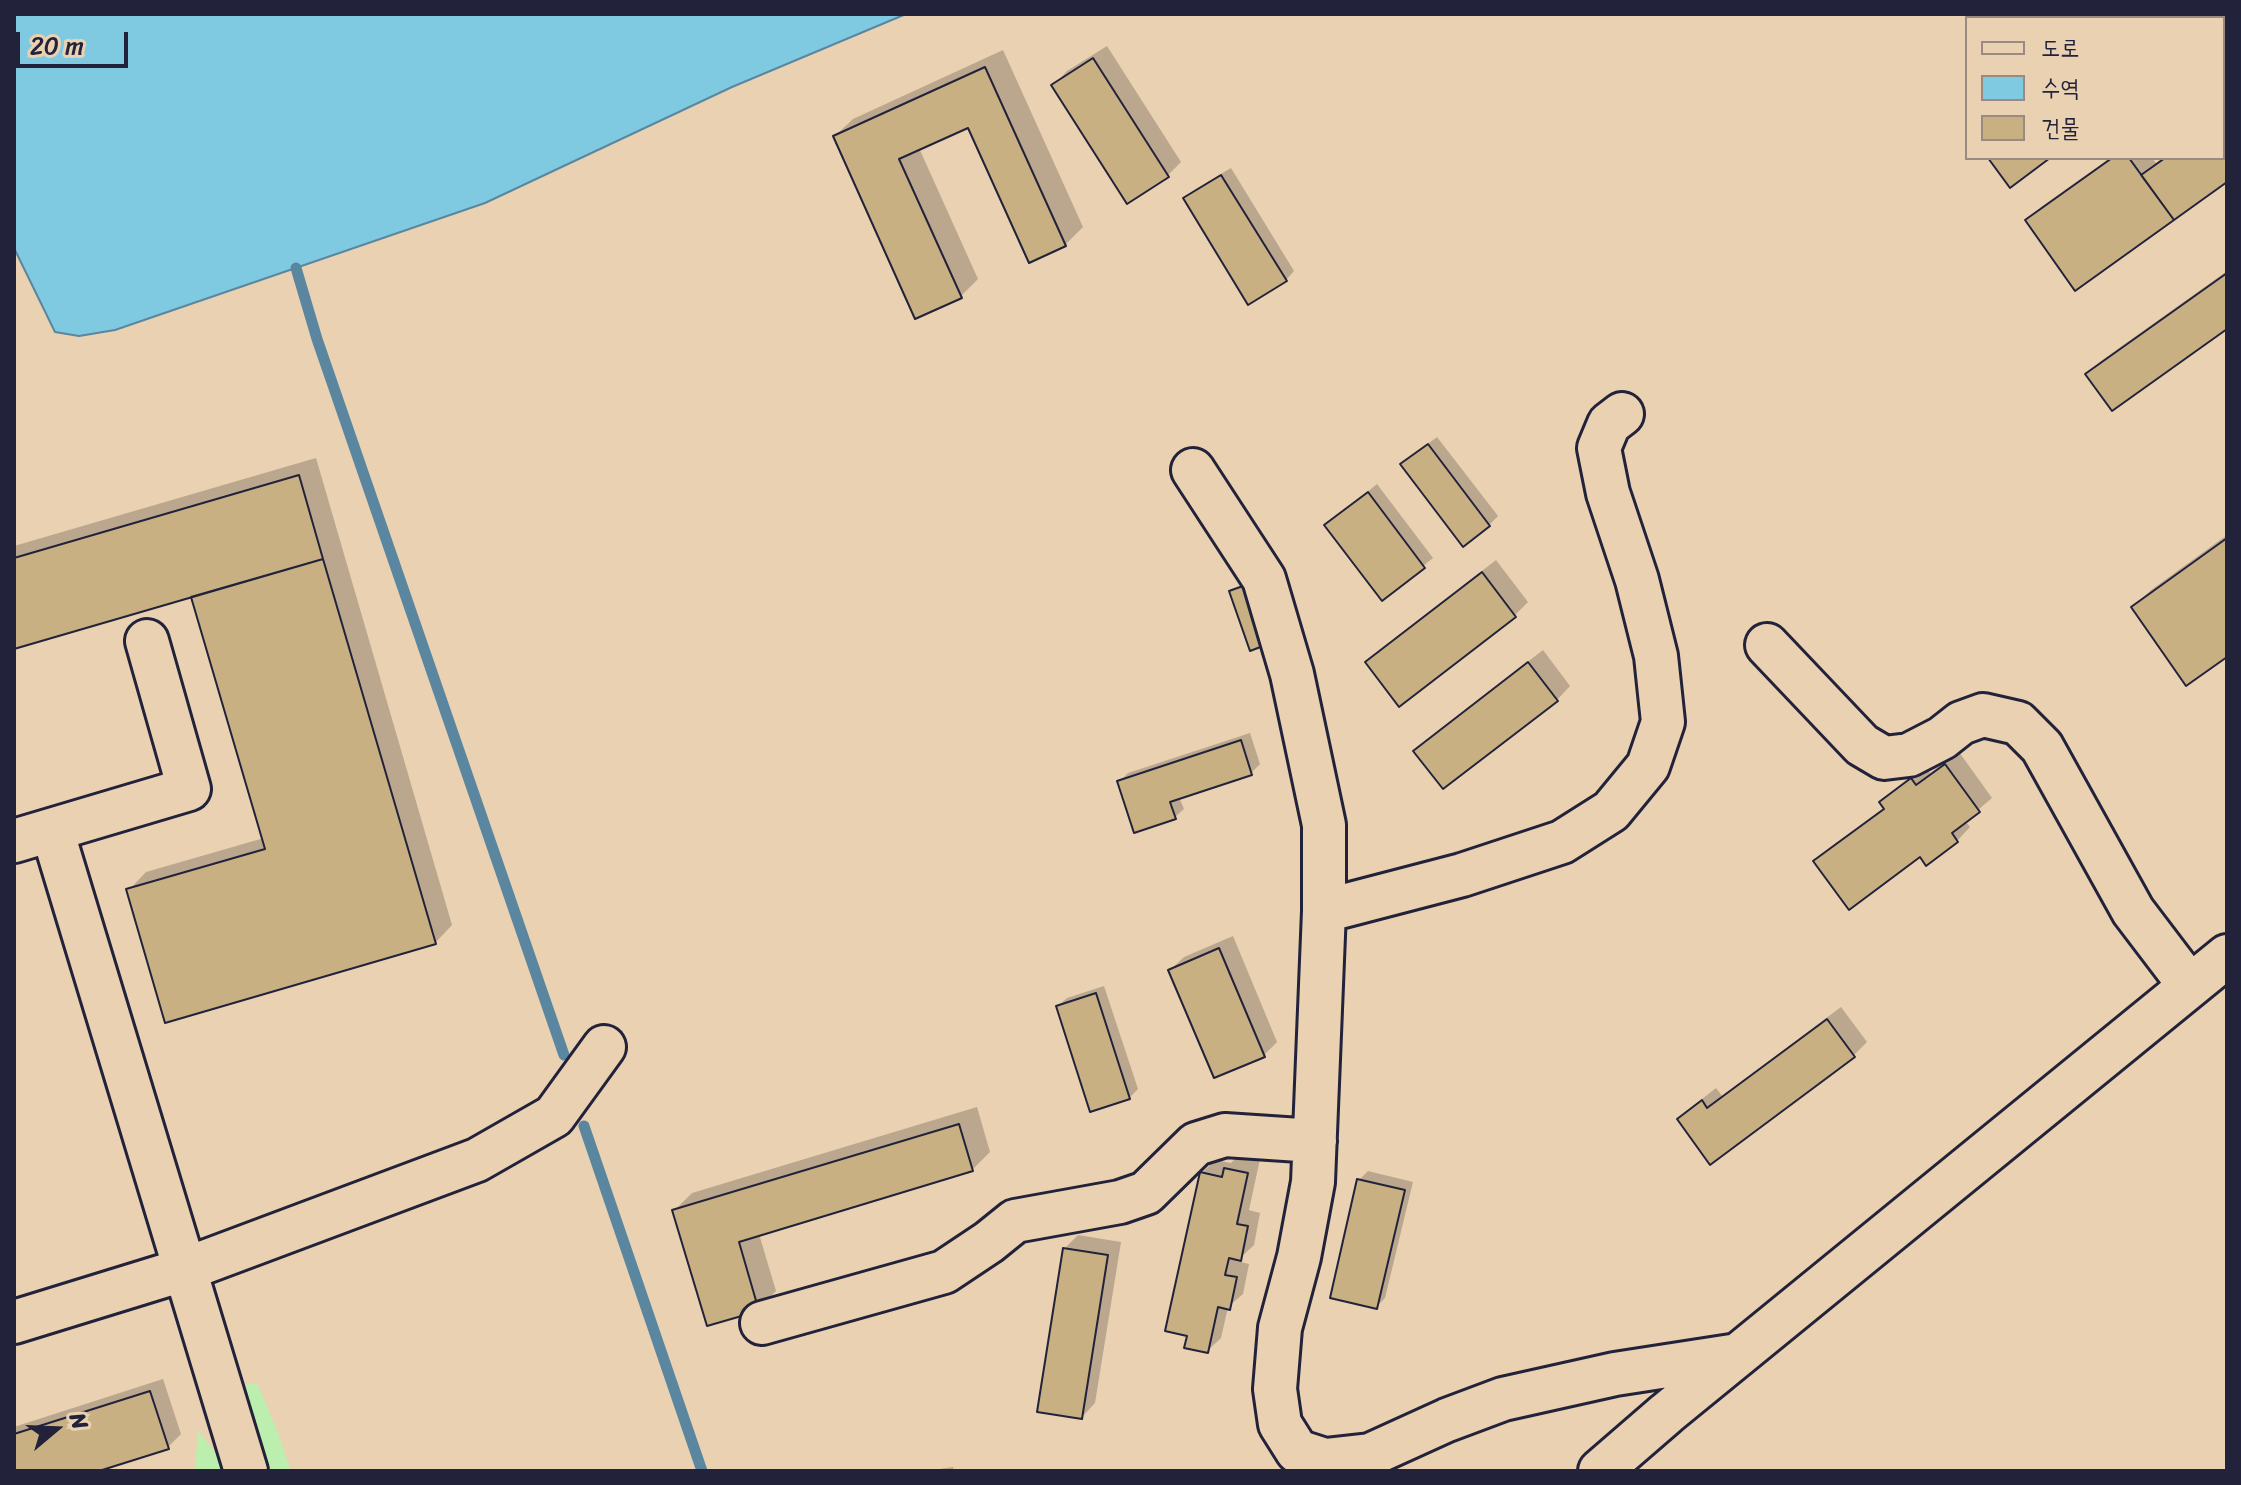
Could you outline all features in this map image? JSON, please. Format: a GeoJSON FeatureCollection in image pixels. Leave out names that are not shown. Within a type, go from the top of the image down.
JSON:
{"type":"FeatureCollection","features":[{"type":"Feature","properties":{"kind":"street"},"geometry":{"type":"LineString","coordinates":[[1324,911],[1462,875],[1562,842],[1611,811],[1648,766],[1663,722],[1656,656],[1637,580],[1608,493],[1599,448],[1609,424],[1622,414]]}},
{"type":"Feature","properties":{"kind":"street"},"geometry":{"type":"LineString","coordinates":[[1193,470],[1264,579],[1292,674],[1324,825],[1324,911],[1315,1141],[1310,1197],[1299,1257],[1280,1328],[1275,1389],[1280,1424],[1297,1451],[1325,1460],[1370,1455],[1503,1399],[1615,1374],[1738,1355]]}},
{"type":"Feature","properties":{"kind":"street"},"geometry":{"type":"LineString","coordinates":[[147,641],[189,789],[33,835],[186,1269],[246,1471]]}},
{"type":"Feature","properties":{"kind":"street"},"geometry":{"type":"LineString","coordinates":[[1767,645],[1862,745],[1884,758],[1909,755],[1942,738],[1961,723],[1983,715],[2018,723],[2042,747],[2133,911],[2190,986]]}},
{"type":"Feature","properties":{"kind":"street"},"geometry":{"type":"LineString","coordinates":[[1600,1471],[2227,956]]}},
{"type":"Feature","properties":{"kind":"street"},"geometry":{"type":"LineString","coordinates":[[14,1322],[186,1269],[477,1160],[554,1116],[604,1047]]}},
{"type":"Feature","properties":{"kind":"street"},"geometry":{"type":"LineString","coordinates":[[762,1323],[944,1272],[1015,1221],[1120,1202],[1146,1193],[1196,1144],[1225,1135],[1315,1141]]}},
{"type":"Feature","properties":{"kind":"green space"},"geometry":{"type":"Polygon","coordinates":[[[257,1383],[291,1471],[263,1471],[237,1386],[257,1383]]]}},
{"type":"Feature","properties":{"kind":"green space"},"geometry":{"type":"Polygon","coordinates":[[[198,1431],[219,1457],[223,1471],[196,1471],[198,1431]]]}},
{"type":"Feature","properties":{"kind":"water"},"geometry":{"type":"Polygon","coordinates":[[[14,14],[906,14],[732,87],[485,203],[115,330],[79,336],[55,332],[14,248],[14,14]]]}},
{"type":"Feature","properties":{"kind":"building"},"geometry":{"type":"Polygon","coordinates":[[[2227,14],[2227,26],[2225,28],[2225,16],[2172,16],[2227,14]]]}},
{"type":"Feature","properties":{"kind":"building"},"geometry":{"type":"Polygon","coordinates":[[[1093,58],[1169,177],[1127,204],[1051,85],[1093,58]]]}},
{"type":"Feature","properties":{"kind":"building"},"geometry":{"type":"Polygon","coordinates":[[[985,67],[1066,246],[1029,263],[968,128],[899,159],[962,298],[915,319],[833,136],[985,67]]]}},
{"type":"Feature","properties":{"kind":"building"},"geometry":{"type":"Polygon","coordinates":[[[2227,114],[2227,182],[2174,220],[2141,175],[2162,160],[2225,160],[2227,114]]]}},
{"type":"Feature","properties":{"kind":"building"},"geometry":{"type":"Polygon","coordinates":[[[1989,160],[2047,160],[2010,188],[1989,160]]]}},
{"type":"Feature","properties":{"kind":"building"},"geometry":{"type":"Polygon","coordinates":[[[2109,160],[2130,160],[2174,220],[2075,291],[2025,220],[2109,160]]]}},
{"type":"Feature","properties":{"kind":"building"},"geometry":{"type":"Polygon","coordinates":[[[1221,175],[1287,281],[1248,305],[1183,198],[1221,175]]]}},
{"type":"Feature","properties":{"kind":"building"},"geometry":{"type":"Polygon","coordinates":[[[2227,273],[2227,329],[2112,411],[2085,374],[2227,273]]]}},
{"type":"Feature","properties":{"kind":"building"},"geometry":{"type":"Polygon","coordinates":[[[1428,444],[1490,526],[1463,547],[1400,464],[1428,444]]]}},
{"type":"Feature","properties":{"kind":"building"},"geometry":{"type":"Polygon","coordinates":[[[299,475],[323,559],[14,649],[14,558],[299,475]]]}},
{"type":"Feature","properties":{"kind":"building"},"geometry":{"type":"Polygon","coordinates":[[[1368,492],[1425,568],[1382,601],[1324,525],[1368,492]]]}},
{"type":"Feature","properties":{"kind":"building"},"geometry":{"type":"Polygon","coordinates":[[[2227,538],[2227,657],[2186,686],[2131,607],[2227,538]]]}},
{"type":"Feature","properties":{"kind":"building"},"geometry":{"type":"Polygon","coordinates":[[[323,559],[436,944],[165,1023],[126,889],[265,849],[191,597],[323,559]]]}},
{"type":"Feature","properties":{"kind":"building"},"geometry":{"type":"Polygon","coordinates":[[[1482,572],[1516,617],[1399,707],[1365,662],[1482,572]]]}},
{"type":"Feature","properties":{"kind":"building"},"geometry":{"type":"Polygon","coordinates":[[[1254,582],[1276,641],[1250,651],[1229,591],[1254,582]]]}},
{"type":"Feature","properties":{"kind":"building"},"geometry":{"type":"Polygon","coordinates":[[[1528,662],[1558,701],[1443,789],[1413,751],[1528,662]]]}},
{"type":"Feature","properties":{"kind":"building"},"geometry":{"type":"Polygon","coordinates":[[[1241,740],[1252,775],[1170,802],[1176,819],[1134,833],[1117,781],[1241,740]]]}},
{"type":"Feature","properties":{"kind":"building"},"geometry":{"type":"Polygon","coordinates":[[[1945,764],[1980,812],[1952,833],[1958,842],[1926,866],[1920,857],[1849,910],[1813,861],[1884,809],[1879,802],[1911,778],[1916,785],[1945,764]]]}},
{"type":"Feature","properties":{"kind":"building"},"geometry":{"type":"Polygon","coordinates":[[[1219,948],[1265,1057],[1214,1078],[1168,970],[1219,948]]]}},
{"type":"Feature","properties":{"kind":"building"},"geometry":{"type":"Polygon","coordinates":[[[1096,993],[1130,1099],[1090,1112],[1056,1006],[1096,993]]]}},
{"type":"Feature","properties":{"kind":"building"},"geometry":{"type":"Polygon","coordinates":[[[1827,1019],[1855,1057],[1710,1165],[1677,1119],[1702,1100],[1707,1108],[1827,1019]]]}},
{"type":"Feature","properties":{"kind":"building"},"geometry":{"type":"Polygon","coordinates":[[[959,1124],[973,1171],[739,1242],[759,1311],[707,1326],[672,1210],[959,1124]]]}},
{"type":"Feature","properties":{"kind":"building"},"geometry":{"type":"Polygon","coordinates":[[[1224,1168],[1248,1173],[1237,1224],[1248,1226],[1241,1261],[1229,1258],[1225,1275],[1237,1277],[1230,1310],[1218,1307],[1208,1353],[1184,1348],[1187,1336],[1165,1331],[1200,1172],[1222,1177],[1224,1168]]]}},
{"type":"Feature","properties":{"kind":"building"},"geometry":{"type":"Polygon","coordinates":[[[1357,1179],[1405,1190],[1377,1309],[1330,1298],[1357,1179]]]}},
{"type":"Feature","properties":{"kind":"building"},"geometry":{"type":"Polygon","coordinates":[[[1063,1248],[1108,1255],[1082,1419],[1037,1412],[1063,1248]]]}},
{"type":"Feature","properties":{"kind":"building"},"geometry":{"type":"Polygon","coordinates":[[[150,1391],[169,1449],[99,1471],[14,1471],[14,1434],[150,1391]]]}},
{"type":"Feature","properties":{"kind":"waterway"},"geometry":{"type":"LineString","coordinates":[[296,268],[317,339],[564,1055]]}},
{"type":"Feature","properties":{"kind":"waterway"},"geometry":{"type":"LineString","coordinates":[[584,1126],[702,1471]]}}]}
